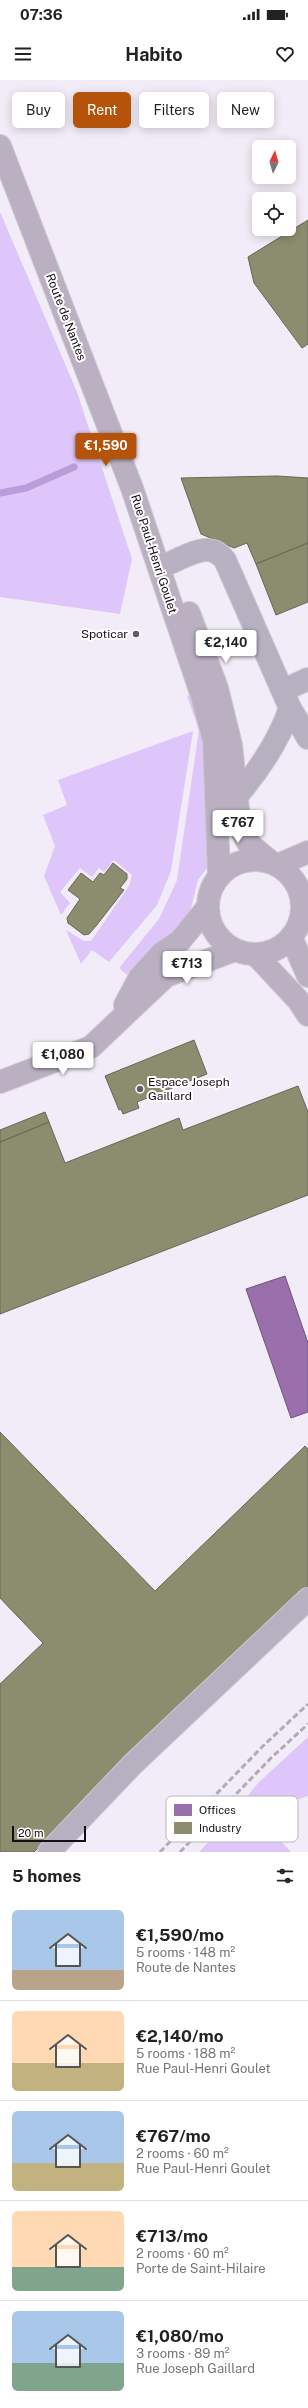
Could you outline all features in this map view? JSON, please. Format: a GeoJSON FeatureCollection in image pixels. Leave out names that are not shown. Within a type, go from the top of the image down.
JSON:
{"type":"FeatureCollection","features":[{"type":"Feature","properties":{"kind":"main road","name":"Route de Nantes"},"geometry":{"type":"LineString","coordinates":[[0,146],[132,488]]}},
{"type":"Feature","properties":{"kind":"main road","name":"Rue Paul-Henri Goulet"},"geometry":{"type":"LineString","coordinates":[[132,488],[170,564],[217,688],[231,746],[240,827],[248,843],[274,864]]}},
{"type":"Feature","properties":{"kind":"main road","name":"Rue Paul-Henri Goulet"},"geometry":{"type":"LineString","coordinates":[[132,488],[202,696],[214,740],[219,876]]}},
{"type":"Feature","properties":{"kind":"main road"},"geometry":{"type":"LineString","coordinates":[[274,864],[308,852]]}},
{"type":"Feature","properties":{"kind":"main road"},"geometry":{"type":"LineString","coordinates":[[0,1082],[91,1047],[166,976],[245,952],[269,952],[281,946],[291,937],[299,924],[304,887],[274,864],[257,859],[243,861],[230,866],[219,876],[210,890],[207,908],[209,921],[215,933],[224,942],[245,952],[298,1000],[308,1015]]}},
{"type":"Feature","properties":{"kind":"main road"},"geometry":{"type":"LineString","coordinates":[[116,1022],[140,977],[162,953],[180,941],[207,908]]}},
{"type":"Feature","properties":{"kind":"main road"},"geometry":{"type":"LineString","coordinates":[[291,937],[308,976]]}},
{"type":"Feature","properties":{"kind":"lane"},"geometry":{"type":"LineString","coordinates":[[170,564],[204,549],[212,549],[220,553],[225,560],[287,699],[308,738]]}},
{"type":"Feature","properties":{"kind":"lane"},"geometry":{"type":"LineString","coordinates":[[237,796],[257,773],[286,720],[287,699],[308,679]]}},
{"type":"Feature","properties":{"kind":"lane"},"geometry":{"type":"LineString","coordinates":[[49,1852],[133,1764],[308,1599]]}},
{"type":"Feature","properties":{"kind":"shaded area"},"geometry":{"type":"Polygon","coordinates":[[[0,212],[77,392],[132,559],[120,614],[0,597],[0,212]]]}},
{"type":"Feature","properties":{"kind":"shaded area"},"geometry":{"type":"Polygon","coordinates":[[[194,694],[203,719],[210,864],[198,880],[190,912],[174,934],[149,950],[127,975],[119,968],[159,919],[177,880],[199,730],[187,696],[194,694]]]}},
{"type":"Feature","properties":{"kind":"shaded area"},"geometry":{"type":"Polygon","coordinates":[[[193,731],[171,871],[157,905],[109,962],[92,950],[81,964],[66,930],[84,941],[91,941],[129,886],[132,875],[114,860],[104,872],[99,868],[92,877],[80,868],[60,892],[70,903],[61,915],[44,876],[55,846],[43,815],[67,805],[58,780],[193,731]]]}},
{"type":"Feature","properties":{"kind":"shaded area"},"geometry":{"type":"Polygon","coordinates":[[[308,1737],[308,1796],[298,1800],[298,1796],[247,1796],[258,1783],[308,1737]]]}},
{"type":"Feature","properties":{"kind":"shaded area"},"geometry":{"type":"Polygon","coordinates":[[[208,1842],[282,1842],[291,1852],[199,1852],[208,1842]]]}},
{"type":"Feature","properties":{"kind":"building: Offices"},"geometry":{"type":"Polygon","coordinates":[[[285,1276],[308,1343],[308,1412],[291,1418],[246,1289],[285,1276]]]}},
{"type":"Feature","properties":{"kind":"building: Industry"},"geometry":{"type":"Polygon","coordinates":[[[308,220],[308,344],[302,348],[254,283],[248,257],[282,236],[296,236],[296,227],[308,220]]]}},
{"type":"Feature","properties":{"kind":"building: Industry"},"geometry":{"type":"Polygon","coordinates":[[[277,476],[308,478],[308,543],[256,564],[247,543],[234,548],[201,534],[181,478],[277,476]]]}},
{"type":"Feature","properties":{"kind":"building: Industry"},"geometry":{"type":"Polygon","coordinates":[[[308,543],[308,602],[276,615],[256,564],[308,543]]]}},
{"type":"Feature","properties":{"kind":"building: Industry"},"geometry":{"type":"Polygon","coordinates":[[[113,863],[127,874],[127,879],[120,888],[124,890],[89,934],[84,935],[68,923],[67,918],[80,899],[68,890],[81,873],[93,882],[100,873],[104,875],[113,863]]]}},
{"type":"Feature","properties":{"kind":"building: Industry","name":"Espace Joseph Gaillard"},"geometry":{"type":"Polygon","coordinates":[[[194,1040],[207,1074],[137,1102],[139,1108],[123,1114],[121,1109],[119,1110],[105,1076],[194,1040]]]}},
{"type":"Feature","properties":{"kind":"building: Industry"},"geometry":{"type":"Polygon","coordinates":[[[298,1086],[308,1112],[308,1195],[0,1314],[0,1142],[49,1122],[65,1163],[179,1118],[183,1130],[298,1086]]]}},
{"type":"Feature","properties":{"kind":"building: Industry"},"geometry":{"type":"Polygon","coordinates":[[[45,1112],[49,1122],[0,1142],[0,1130],[45,1112]]]}},
{"type":"Feature","properties":{"kind":"building: Industry"},"geometry":{"type":"Polygon","coordinates":[[[0,1432],[155,1591],[305,1446],[308,1449],[308,1588],[34,1852],[0,1852],[0,1684],[43,1643],[0,1598],[0,1432]]]}},
{"type":"Feature","properties":{"kind":"waterway"},"geometry":{"type":"LineString","coordinates":[[0,493],[26,488],[74,467]]}},
{"type":"Feature","properties":{"kind":"railway"},"geometry":{"type":"LineString","coordinates":[[214,1796],[263,1746],[308,1704]]}},
{"type":"Feature","properties":{"kind":"railway"},"geometry":{"type":"LineString","coordinates":[[234,1796],[271,1758],[308,1724]]}},
{"type":"Feature","properties":{"kind":"railway"},"geometry":{"type":"LineString","coordinates":[[160,1852],[170,1842]]}},
{"type":"Feature","properties":{"kind":"railway"},"geometry":{"type":"LineString","coordinates":[[180,1852],[190,1842]]}},
{"type":"Feature","properties":{"kind":"place","name":"Spoticar"},"geometry":{"type":"Point","coordinates":[136,634]}},
{"type":"Feature","properties":{"kind":"place","name":"Espace Joseph Gaillard"},"geometry":{"type":"Point","coordinates":[140,1089]}}]}
